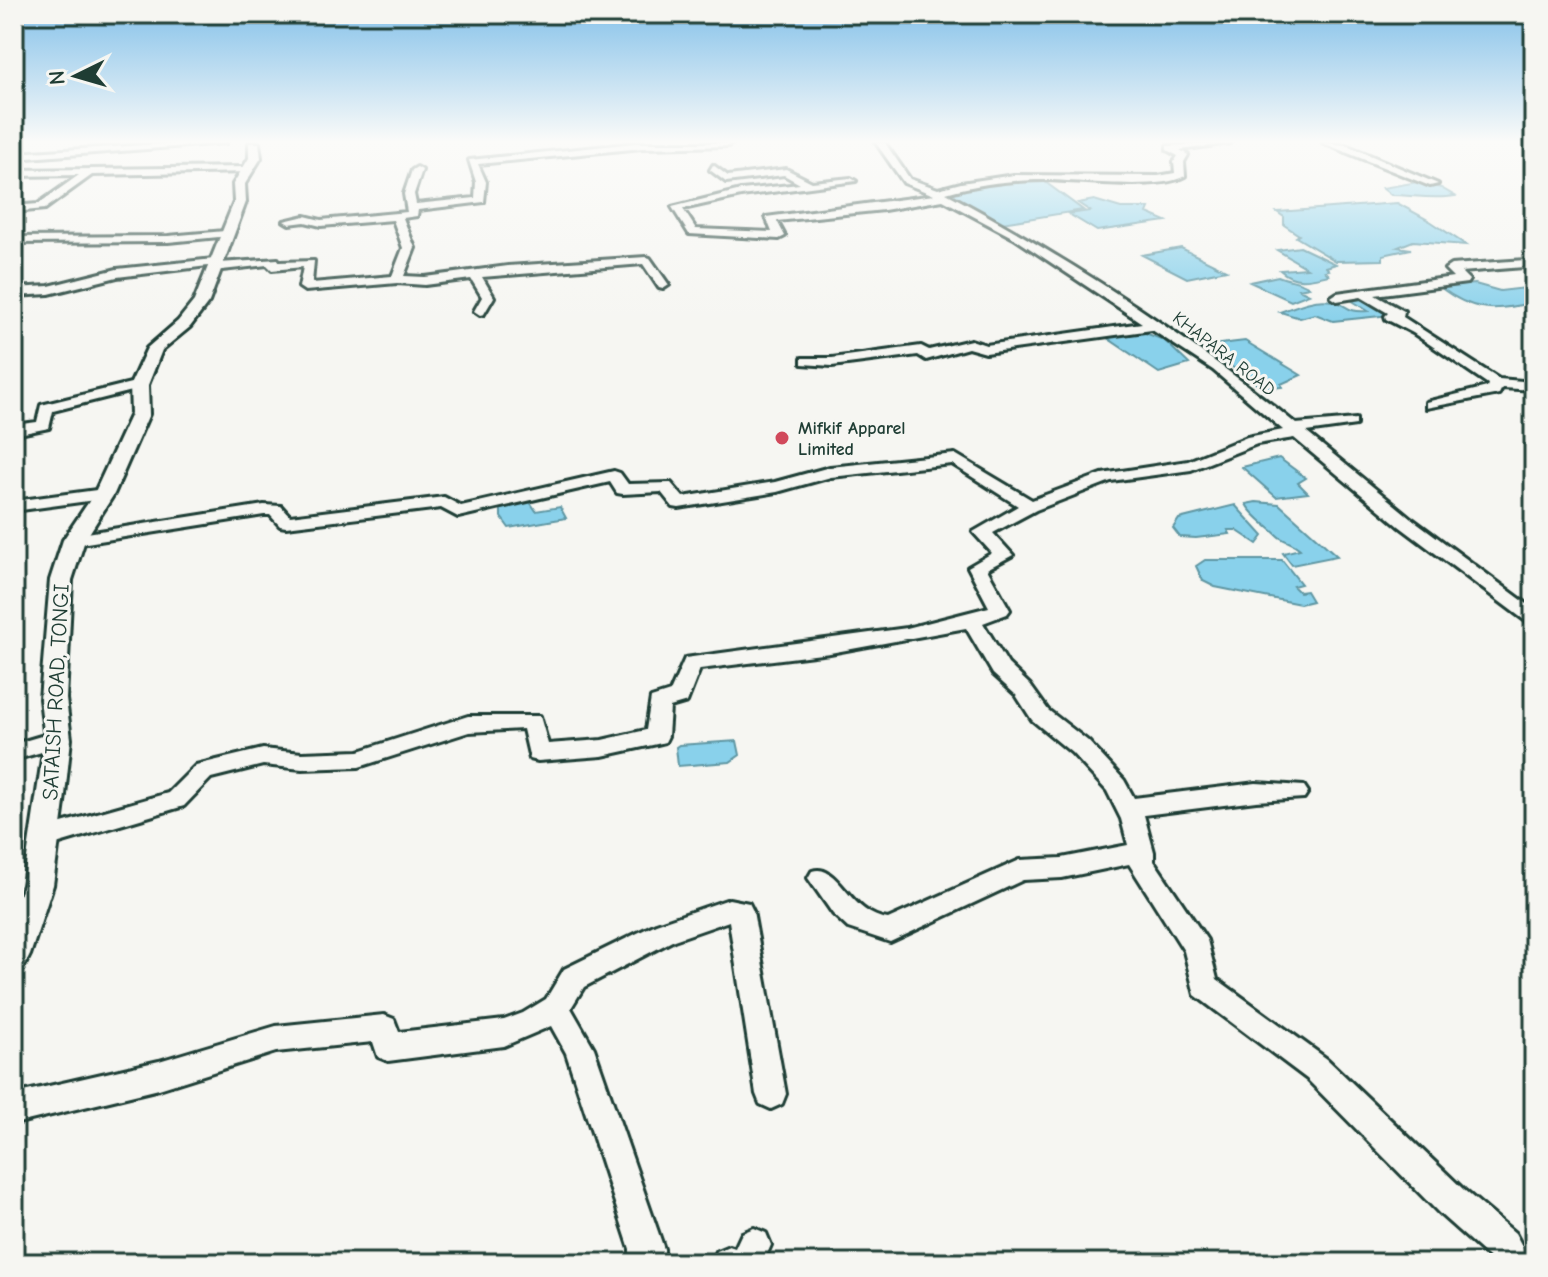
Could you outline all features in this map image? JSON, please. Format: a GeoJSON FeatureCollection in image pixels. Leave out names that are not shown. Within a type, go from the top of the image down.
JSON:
{"type":"FeatureCollection","features":[{"type":"Feature","properties":{"kind":"street"},"geometry":{"type":"LineString","coordinates":[[17,211],[41,207],[47,203]]}},
{"type":"Feature","properties":{"kind":"street","name":"SATAISH ROAD, TONGI"},"geometry":{"type":"LineString","coordinates":[[14,955],[38,885],[46,837],[58,739],[53,699],[61,580],[74,540],[104,494],[140,414],[139,385],[155,348],[196,310],[240,203]]}},
{"type":"Feature","properties":{"kind":"street"},"geometry":{"type":"LineString","coordinates":[[289,221],[305,219],[321,223],[413,214],[410,203]]}},
{"type":"Feature","properties":{"kind":"street"},"geometry":{"type":"LineString","coordinates":[[411,208],[458,203]]}},
{"type":"Feature","properties":{"kind":"street"},"geometry":{"type":"LineString","coordinates":[[697,203],[677,207],[693,232],[779,236],[770,219],[904,203]]}},
{"type":"Feature","properties":{"kind":"street","name":"KHAPARA ROAD"},"geometry":{"type":"LineString","coordinates":[[954,203],[1018,236],[1218,367],[1405,522],[1534,618]]}},
{"type":"Feature","properties":{"kind":"street"},"geometry":{"type":"LineString","coordinates":[[801,214],[812,230]]}},
{"type":"Feature","properties":{"kind":"street"},"geometry":{"type":"LineString","coordinates":[[397,216],[409,248],[400,264],[397,279]]}},
{"type":"Feature","properties":{"kind":"street"},"geometry":{"type":"LineString","coordinates":[[14,240],[168,239],[225,234]]}},
{"type":"Feature","properties":{"kind":"street"},"geometry":{"type":"LineString","coordinates":[[14,254],[38,239]]}},
{"type":"Feature","properties":{"kind":"street"},"geometry":{"type":"LineString","coordinates":[[14,292],[49,290],[117,273],[268,261],[274,261],[272,266],[310,263],[305,287],[397,279],[425,281],[646,260],[663,285]]}},
{"type":"Feature","properties":{"kind":"street"},"geometry":{"type":"LineString","coordinates":[[1337,297],[1463,280],[1451,269],[1526,263],[1534,267]]}},
{"type":"Feature","properties":{"kind":"street"},"geometry":{"type":"LineString","coordinates":[[475,276],[488,297],[480,311]]}},
{"type":"Feature","properties":{"kind":"street"},"geometry":{"type":"LineString","coordinates":[[1365,294],[1399,314],[1391,316],[1418,330],[1495,383],[1534,386]]}},
{"type":"Feature","properties":{"kind":"street"},"geometry":{"type":"LineString","coordinates":[[807,361],[832,362],[921,350],[926,356],[954,346],[971,344],[975,348],[986,349],[1158,325]]}},
{"type":"Feature","properties":{"kind":"street"},"geometry":{"type":"LineString","coordinates":[[1431,405],[1457,401],[1476,391],[1494,391],[1495,383]]}},
{"type":"Feature","properties":{"kind":"street"},"geometry":{"type":"LineString","coordinates":[[14,430],[44,425],[46,408],[139,385]]}},
{"type":"Feature","properties":{"kind":"street"},"geometry":{"type":"LineString","coordinates":[[46,837],[176,800],[204,771],[263,757],[302,761],[359,759],[468,724],[532,721],[538,753],[602,748],[657,736],[659,703],[679,697],[692,663],[792,654],[913,636],[972,621],[1000,610],[977,567],[1004,555],[982,532],[1030,506],[1108,477],[1191,465],[1253,440],[1351,422]]}},
{"type":"Feature","properties":{"kind":"street"},"geometry":{"type":"LineString","coordinates":[[74,540],[264,510],[275,510],[286,522],[444,502],[458,512],[614,476],[623,489],[665,487],[679,503],[777,487],[830,472],[955,459],[1030,506]]}},
{"type":"Feature","properties":{"kind":"street"},"geometry":{"type":"LineString","coordinates":[[14,506],[104,494]]}},
{"type":"Feature","properties":{"kind":"street"},"geometry":{"type":"LineString","coordinates":[[972,621],[1000,669],[1023,690],[1040,715],[1080,747],[1116,786],[1133,819]]}},
{"type":"Feature","properties":{"kind":"street"},"geometry":{"type":"LineString","coordinates":[[14,752],[58,739]]}},
{"type":"Feature","properties":{"kind":"street"},"geometry":{"type":"LineString","coordinates":[[1296,792],[1256,792],[1130,808],[1142,852],[1141,863],[1197,948],[1205,986],[1317,1069],[1452,1202],[1503,1245],[1514,1263]]}},
{"type":"Feature","properties":{"kind":"street"},"geometry":{"type":"LineString","coordinates":[[821,878],[852,919],[870,929],[890,931],[1020,870],[1062,868],[1142,852]]}},
{"type":"Feature","properties":{"kind":"street"},"geometry":{"type":"LineString","coordinates":[[14,1109],[159,1075],[276,1039],[384,1028],[388,1047],[504,1033],[532,1023],[556,1008],[574,978],[665,932],[729,910],[740,911],[771,1094]]}},
{"type":"Feature","properties":{"kind":"street"},"geometry":{"type":"LineString","coordinates":[[556,1008],[579,1048],[647,1249],[647,1263]]}},
{"type":"Feature","properties":{"kind":"water"},"geometry":{"type":"Polygon","coordinates":[[[958,203],[1073,203],[1083,210],[1002,223],[958,203]]]}},
{"type":"Feature","properties":{"kind":"water"},"geometry":{"type":"Polygon","coordinates":[[[1078,203],[1149,208],[1147,213],[1166,221],[1097,231],[1069,214],[1090,211],[1078,203]]]}},
{"type":"Feature","properties":{"kind":"water"},"geometry":{"type":"Polygon","coordinates":[[[1397,203],[1466,245],[1413,241],[1398,247],[1411,249],[1383,255],[1383,260],[1336,261],[1296,237],[1299,235],[1284,225],[1284,217],[1277,212],[1397,203]]]}},
{"type":"Feature","properties":{"kind":"water"},"geometry":{"type":"Polygon","coordinates":[[[1300,247],[1336,264],[1326,267],[1329,275],[1297,279],[1280,270],[1307,268],[1277,250],[1300,247]]]}},
{"type":"Feature","properties":{"kind":"water"},"geometry":{"type":"Polygon","coordinates":[[[1181,248],[1226,270],[1187,278],[1142,255],[1181,248]]]}},
{"type":"Feature","properties":{"kind":"water"},"geometry":{"type":"Polygon","coordinates":[[[1278,276],[1306,285],[1309,287],[1299,289],[1309,294],[1291,301],[1250,282],[1278,276]]]}},
{"type":"Feature","properties":{"kind":"water"},"geometry":{"type":"Polygon","coordinates":[[[1475,284],[1500,291],[1534,287],[1534,302],[1484,308],[1463,301],[1440,287],[1475,284]]]}},
{"type":"Feature","properties":{"kind":"water"},"geometry":{"type":"Polygon","coordinates":[[[1368,298],[1392,311],[1390,315],[1333,321],[1315,314],[1300,318],[1280,312],[1325,300],[1337,302],[1351,310],[1368,311],[1351,300],[1368,298]]]}},
{"type":"Feature","properties":{"kind":"water"},"geometry":{"type":"Polygon","coordinates":[[[1137,330],[1164,340],[1189,364],[1159,373],[1103,335],[1137,330]]]}},
{"type":"Feature","properties":{"kind":"water"},"geometry":{"type":"Polygon","coordinates":[[[1245,341],[1301,375],[1281,384],[1282,387],[1264,389],[1212,353],[1220,351],[1212,345],[1245,341]]]}},
{"type":"Feature","properties":{"kind":"water"},"geometry":{"type":"Polygon","coordinates":[[[1279,458],[1306,478],[1298,483],[1308,493],[1276,497],[1242,467],[1279,458]]]}},
{"type":"Feature","properties":{"kind":"water"},"geometry":{"type":"Polygon","coordinates":[[[528,499],[536,511],[560,507],[566,518],[509,528],[501,517],[501,507],[528,499]]]}},
{"type":"Feature","properties":{"kind":"water"},"geometry":{"type":"Polygon","coordinates":[[[1246,504],[1279,504],[1337,556],[1292,565],[1283,553],[1300,549],[1278,536],[1256,517],[1246,504]]]}},
{"type":"Feature","properties":{"kind":"water"},"geometry":{"type":"Polygon","coordinates":[[[1235,505],[1263,536],[1257,544],[1236,530],[1228,530],[1230,534],[1196,538],[1180,537],[1173,528],[1179,519],[1235,505]]]}},
{"type":"Feature","properties":{"kind":"water"},"geometry":{"type":"Polygon","coordinates":[[[1205,560],[1282,560],[1301,584],[1293,586],[1299,592],[1306,591],[1312,601],[1300,604],[1215,587],[1203,581],[1196,566],[1205,560]]]}},
{"type":"Feature","properties":{"kind":"water"},"geometry":{"type":"Polygon","coordinates":[[[737,741],[740,755],[730,762],[678,766],[676,747],[679,745],[737,741]]]}},
{"type":"Feature","properties":{"kind":"place","name":"Mifkif Apparel Limited"},"geometry":{"type":"Point","coordinates":[782,438]}}]}
